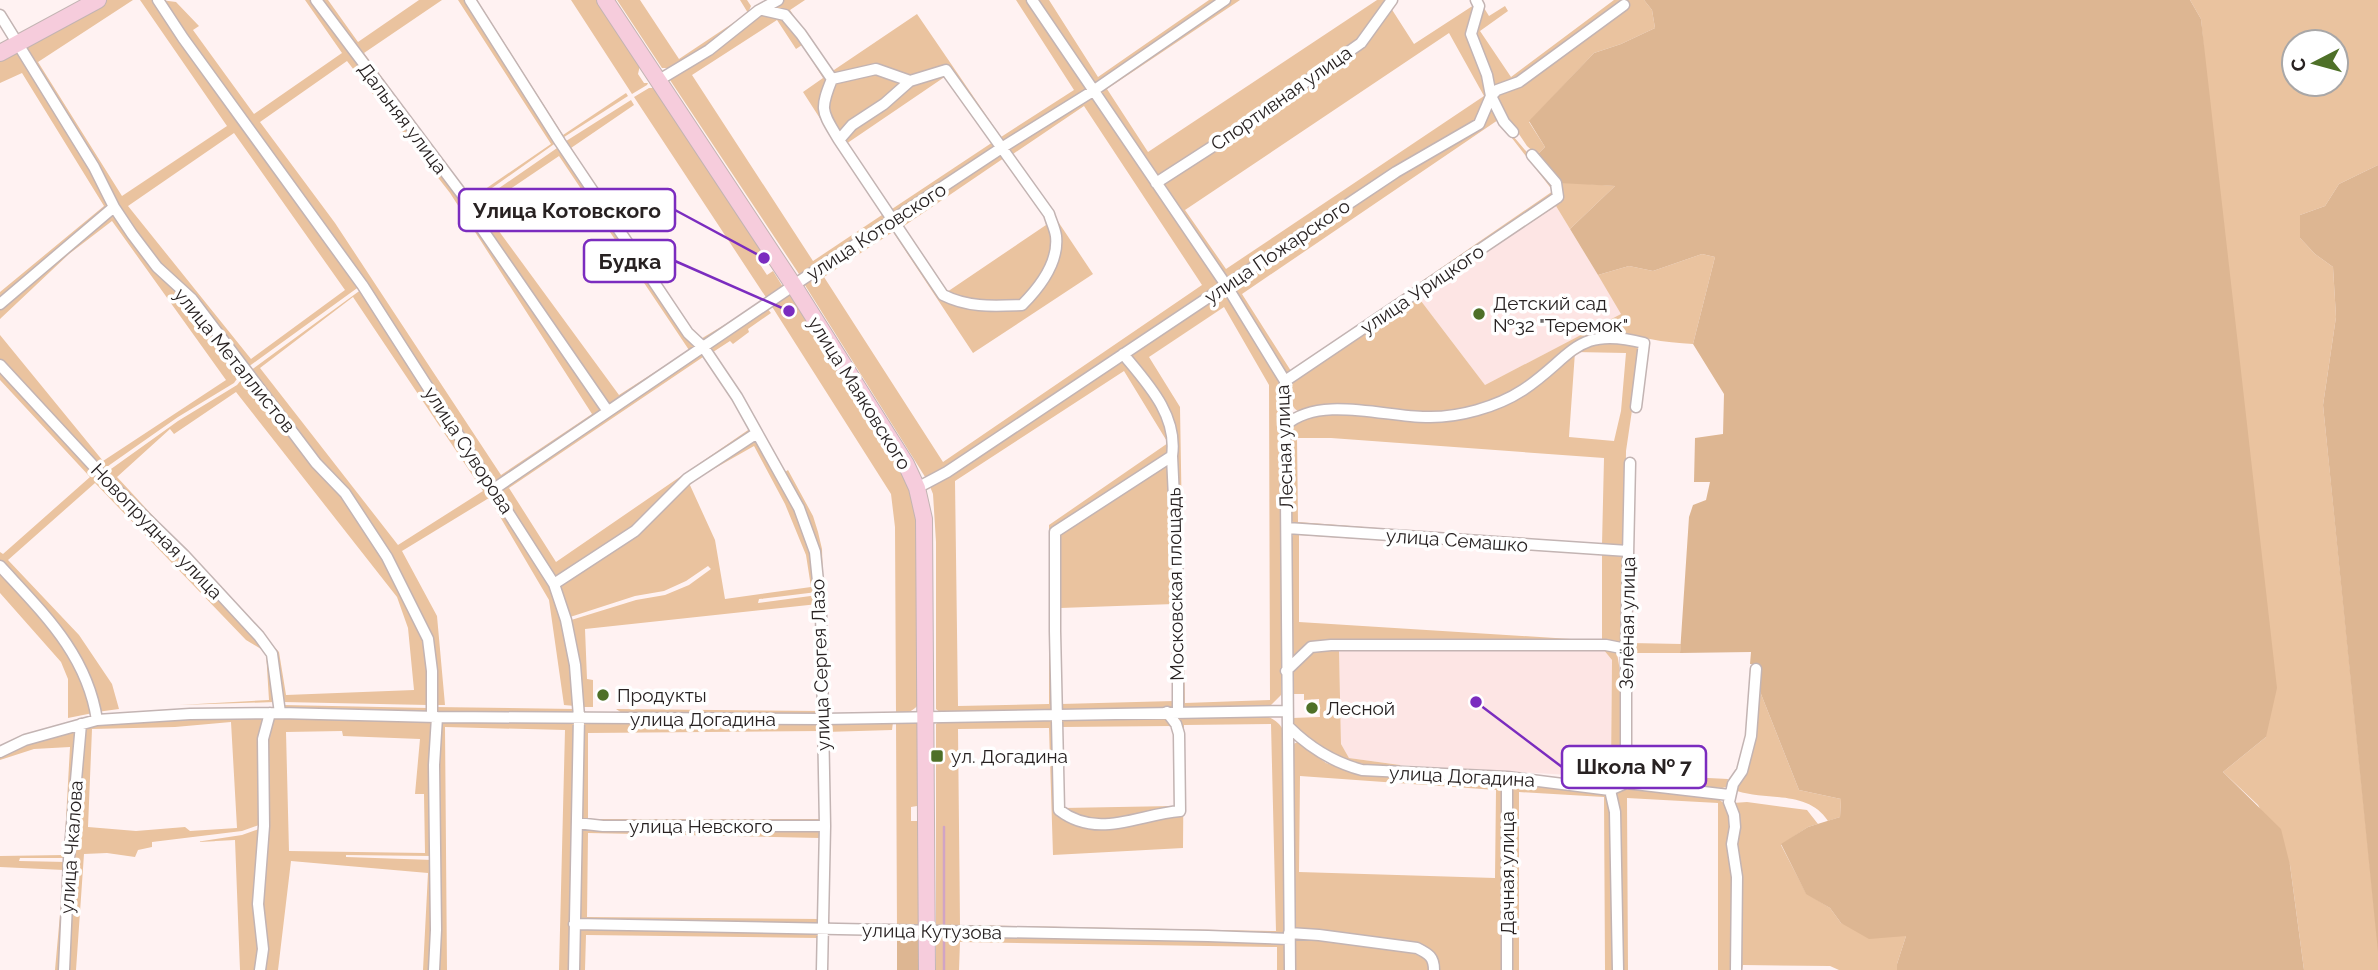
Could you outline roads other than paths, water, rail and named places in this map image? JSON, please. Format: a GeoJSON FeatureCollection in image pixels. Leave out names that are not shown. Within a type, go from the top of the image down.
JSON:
{"type":"FeatureCollection","features":[{"type":"Feature","properties":{"kind":"main road"},"geometry":{"type":"LineString","coordinates":[[0,53],[98,0]]}},
{"type":"Feature","properties":{"kind":"main road","name":"улица Маяковского"},"geometry":{"type":"LineString","coordinates":[[605,0],[794,286],[906,464],[918,488],[924,519],[927,970]]}},
{"type":"Feature","properties":{"kind":"street","name":"улица Суворова"},"geometry":{"type":"LineString","coordinates":[[158,0],[363,286],[554,584],[566,620],[575,665],[579,717],[574,970]]}},
{"type":"Feature","properties":{"kind":"street","name":"Дальняя улица"},"geometry":{"type":"LineString","coordinates":[[316,0],[470,205],[480,226],[607,410]]}},
{"type":"Feature","properties":{"kind":"street","name":"улица Сергея Лазо"},"geometry":{"type":"LineString","coordinates":[[470,0],[688,333],[704,348],[737,397],[799,508],[815,552],[821,611],[825,826],[822,970]]}},
{"type":"Feature","properties":{"kind":"street"},"geometry":{"type":"LineString","coordinates":[[751,0],[760,11],[785,16],[832,79]]}},
{"type":"Feature","properties":{"kind":"street"},"geometry":{"type":"LineString","coordinates":[[659,80],[709,50],[778,0]]}},
{"type":"Feature","properties":{"kind":"street","name":"Лесная улица"},"geometry":{"type":"LineString","coordinates":[[1032,0],[1226,285],[1285,381],[1290,970]]}},
{"type":"Feature","properties":{"kind":"street","name":"улица Котовского"},"geometry":{"type":"LineString","coordinates":[[494,489],[607,410],[1003,147],[1093,91],[1225,0]]}},
{"type":"Feature","properties":{"kind":"street","name":"Спортивная улица"},"geometry":{"type":"LineString","coordinates":[[1156,183],[1232,134],[1361,43],[1392,0]]}},
{"type":"Feature","properties":{"kind":"street"},"geometry":{"type":"LineString","coordinates":[[1476,0],[1479,6],[1471,34],[1487,75],[1491,96],[1504,122],[1513,132]]}},
{"type":"Feature","properties":{"kind":"street"},"geometry":{"type":"LineString","coordinates":[[1491,96],[1497,90],[1519,82],[1624,5]]}},
{"type":"Feature","properties":{"kind":"street","name":"улица Металлистов"},"geometry":{"type":"LineString","coordinates":[[0,15],[94,167],[114,207],[157,267],[192,299],[316,463],[345,493],[387,557],[428,639],[435,717],[434,970]]}},
{"type":"Feature","properties":{"kind":"street"},"geometry":{"type":"LineString","coordinates":[[832,79],[876,69],[910,81]]}},
{"type":"Feature","properties":{"kind":"street"},"geometry":{"type":"LineString","coordinates":[[832,79],[823,102],[824,115],[839,140],[943,295],[960,303],[989,307],[1022,305],[1040,287],[1052,264],[1056,236],[1049,214],[946,70],[910,81],[884,104],[852,125],[839,140]]}},
{"type":"Feature","properties":{"kind":"street","name":"улица Пожарского"},"geometry":{"type":"LineString","coordinates":[[918,488],[947,472],[1396,172],[1479,124],[1491,96]]}},
{"type":"Feature","properties":{"kind":"street","name":"улица Урицкого"},"geometry":{"type":"LineString","coordinates":[[1285,381],[1558,197],[1556,184],[1532,155]]}},
{"type":"Feature","properties":{"kind":"street"},"geometry":{"type":"LineString","coordinates":[[0,304],[114,207]]}},
{"type":"Feature","properties":{"kind":"street"},"geometry":{"type":"LineString","coordinates":[[1286,425],[1296,416],[1335,410],[1428,417],[1474,410],[1522,391],[1570,349],[1581,343],[1615,337],[1644,343],[1636,407]]}},
{"type":"Feature","properties":{"kind":"street","name":"Московская площадь"},"geometry":{"type":"LineString","coordinates":[[1123,354],[1151,389],[1170,423],[1173,444],[1178,582],[1173,712]]}},
{"type":"Feature","properties":{"kind":"street","name":"Новопрудная улица"},"geometry":{"type":"LineString","coordinates":[[0,365],[101,474],[184,555],[259,636],[272,654],[275,713],[263,739],[264,826],[258,904],[263,949],[260,970]]}},
{"type":"Feature","properties":{"kind":"street"},"geometry":{"type":"LineString","coordinates":[[1287,406],[1296,416]]}},
{"type":"Feature","properties":{"kind":"street"},"geometry":{"type":"LineString","coordinates":[[554,584],[635,531],[687,479],[757,433]]}},
{"type":"Feature","properties":{"kind":"street","name":"Московская площадь"},"geometry":{"type":"LineString","coordinates":[[1056,716],[1055,532],[1172,456]]}},
{"type":"Feature","properties":{"kind":"street","name":"Зелёная улица"},"geometry":{"type":"LineString","coordinates":[[1626,783],[1630,463]]}},
{"type":"Feature","properties":{"kind":"street","name":"улица Семашко"},"geometry":{"type":"LineString","coordinates":[[1286,528],[1628,551]]}},
{"type":"Feature","properties":{"kind":"street"},"geometry":{"type":"LineString","coordinates":[[0,566],[47,618],[72,651],[86,676],[97,720]]}},
{"type":"Feature","properties":{"kind":"street"},"geometry":{"type":"LineString","coordinates":[[1286,671],[1311,647],[1331,645],[1606,645],[1626,649]]}},
{"type":"Feature","properties":{"kind":"street"},"geometry":{"type":"LineString","coordinates":[[1736,970],[1737,877],[1732,844],[1735,827],[1729,795],[1742,771],[1751,736],[1756,669]]}},
{"type":"Feature","properties":{"kind":"street","name":"улица Догадина"},"geometry":{"type":"LineString","coordinates":[[0,752],[25,740],[97,720],[150,716],[275,713],[435,717],[823,719],[1286,711]]}},
{"type":"Feature","properties":{"kind":"street"},"geometry":{"type":"LineString","coordinates":[[1056,716],[1059,810],[1083,823],[1110,826],[1143,820],[1155,813],[1180,811],[1179,734],[1173,712]]}},
{"type":"Feature","properties":{"kind":"street","name":"улица Чкалова"},"geometry":{"type":"LineString","coordinates":[[64,970],[70,846],[81,724]]}},
{"type":"Feature","properties":{"kind":"street","name":"улица Догадина"},"geometry":{"type":"LineString","coordinates":[[1289,727],[1321,753],[1342,764],[1362,770],[1507,777],[1610,790]]}},
{"type":"Feature","properties":{"kind":"street","name":"Дачная улица"},"geometry":{"type":"LineString","coordinates":[[1507,777],[1507,970]]}},
{"type":"Feature","properties":{"kind":"street"},"geometry":{"type":"LineString","coordinates":[[1618,970],[1615,812],[1610,790],[1626,783],[1729,795]]}},
{"type":"Feature","properties":{"kind":"street","name":"улица Невского"},"geometry":{"type":"LineString","coordinates":[[577,823],[603,826],[825,826]]}},
{"type":"Feature","properties":{"kind":"street","name":"улица Кутузова"},"geometry":{"type":"LineString","coordinates":[[575,924],[1342,937],[1418,948],[1434,960],[1434,970]]}},
{"type":"Feature","properties":{"kind":"waterway"},"geometry":{"type":"LineString","coordinates":[[944,827],[944,929]]}},
{"type":"Feature","properties":{"kind":"waterway"},"geometry":{"type":"LineString","coordinates":[[944,935],[944,970]]}},
{"type":"Feature","properties":{"kind":"place","name":"Улица Котовского"},"geometry":{"type":"Point","coordinates":[764,258]}},
{"type":"Feature","properties":{"kind":"place","name":"Будка"},"geometry":{"type":"Point","coordinates":[789,311]}},
{"type":"Feature","properties":{"kind":"place","name":"Детский сад №32 \"Теремок\""},"geometry":{"type":"Point","coordinates":[1479,314]}},
{"type":"Feature","properties":{"kind":"place","name":"Продукты"},"geometry":{"type":"Point","coordinates":[603,695]}},
{"type":"Feature","properties":{"kind":"place","name":"Школа № 7"},"geometry":{"type":"Point","coordinates":[1476,702]}},
{"type":"Feature","properties":{"kind":"place","name":"Лесной"},"geometry":{"type":"Point","coordinates":[1312,708]}},
{"type":"Feature","properties":{"kind":"place","name":"ул. Догадина"},"geometry":{"type":"Point","coordinates":[937,756]}}]}
